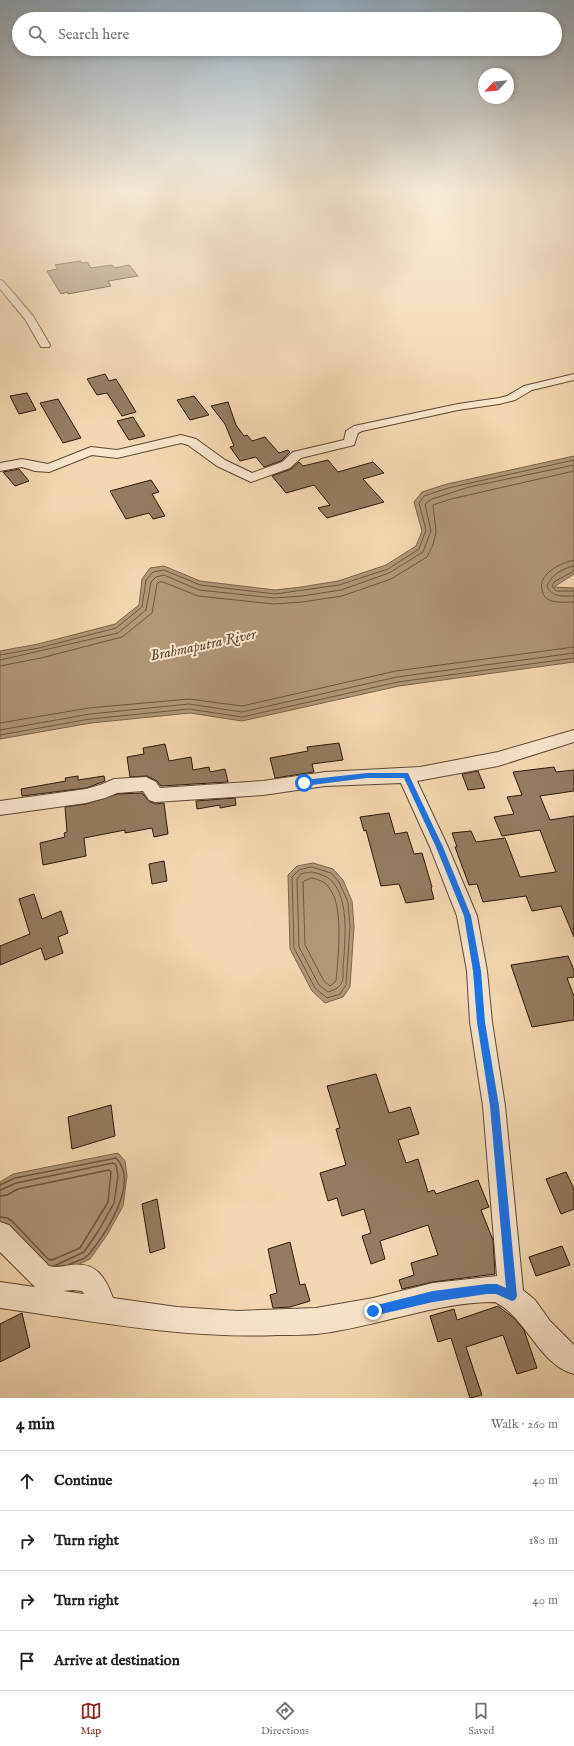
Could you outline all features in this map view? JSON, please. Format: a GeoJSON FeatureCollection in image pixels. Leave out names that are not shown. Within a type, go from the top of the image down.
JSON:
{"type":"FeatureCollection","features":[{"type":"Feature","properties":{"kind":"street"},"geometry":{"type":"LineString","coordinates":[[0,283],[29,318],[45,345]]}},
{"type":"Feature","properties":{"kind":"street"},"geometry":{"type":"LineString","coordinates":[[0,468],[12,464],[22,463],[30,464],[34,467],[49,468],[91,451],[117,454],[181,439],[192,442],[221,463],[251,478],[286,465],[296,456],[350,442],[352,431],[358,428],[458,407],[499,401],[511,398],[528,388],[574,377]]}},
{"type":"Feature","properties":{"kind":"street"},"geometry":{"type":"LineString","coordinates":[[0,808],[86,796],[105,791],[114,786],[146,784],[155,795],[263,788],[325,779],[420,774],[498,759],[574,736]]}},
{"type":"Feature","properties":{"kind":"street"},"geometry":{"type":"LineString","coordinates":[[406,775],[439,847],[468,916],[477,971],[481,1022],[494,1106],[512,1296]]}},
{"type":"Feature","properties":{"kind":"street"},"geometry":{"type":"LineString","coordinates":[[0,1234],[43,1278],[56,1280],[73,1277],[89,1279],[98,1292],[104,1310]]}},
{"type":"Feature","properties":{"kind":"street"},"geometry":{"type":"LineString","coordinates":[[0,1295],[184,1321],[253,1324],[316,1322],[373,1311],[433,1296],[497,1289],[512,1296],[526,1309],[541,1330],[570,1360],[574,1361]]}},
{"type":"Feature","properties":{"kind":"water","name":"Brahmaputra River"},"geometry":{"type":"Polygon","coordinates":[[[574,456],[574,574],[554,587],[574,588],[574,662],[399,686],[242,721],[190,713],[91,723],[0,739],[0,651],[38,644],[115,624],[139,605],[142,579],[150,568],[164,566],[200,581],[275,590],[338,581],[386,565],[416,546],[422,531],[414,502],[422,492],[447,484],[574,456]]]}},
{"type":"Feature","properties":{"kind":"water"},"geometry":{"type":"Polygon","coordinates":[[[313,863],[333,869],[343,880],[352,901],[354,926],[350,987],[343,997],[325,1003],[312,991],[290,949],[288,875],[297,866],[313,863]]]}},
{"type":"Feature","properties":{"kind":"water"},"geometry":{"type":"Polygon","coordinates":[[[118,1153],[125,1161],[127,1176],[123,1206],[107,1235],[90,1259],[52,1277],[0,1231],[0,1182],[13,1174],[118,1153]]]}},
{"type":"Feature","properties":{"kind":"building"},"geometry":{"type":"Polygon","coordinates":[[[80,261],[82,263],[87,262],[91,268],[112,265],[115,268],[129,265],[138,276],[108,281],[111,286],[61,294],[47,271],[58,269],[55,265],[80,261]]]}},
{"type":"Feature","properties":{"kind":"building"},"geometry":{"type":"Polygon","coordinates":[[[105,374],[109,381],[116,379],[136,412],[122,416],[107,393],[97,395],[87,379],[105,374]]]}},
{"type":"Feature","properties":{"kind":"building"},"geometry":{"type":"Polygon","coordinates":[[[27,393],[36,410],[19,414],[10,396],[27,393]]]}},
{"type":"Feature","properties":{"kind":"building"},"geometry":{"type":"Polygon","coordinates":[[[194,396],[209,415],[190,420],[177,400],[194,396]]]}},
{"type":"Feature","properties":{"kind":"building"},"geometry":{"type":"Polygon","coordinates":[[[58,399],[81,438],[63,443],[40,403],[58,399]]]}},
{"type":"Feature","properties":{"kind":"building"},"geometry":{"type":"Polygon","coordinates":[[[228,402],[236,425],[244,436],[247,435],[252,441],[265,437],[279,453],[288,450],[290,452],[281,461],[264,467],[256,457],[240,461],[230,447],[234,446],[225,424],[211,406],[228,402]]]}},
{"type":"Feature","properties":{"kind":"building"},"geometry":{"type":"Polygon","coordinates":[[[133,417],[145,436],[129,440],[117,421],[133,417]]]}},
{"type":"Feature","properties":{"kind":"building"},"geometry":{"type":"Polygon","coordinates":[[[328,460],[338,472],[373,462],[384,473],[363,479],[384,502],[327,518],[318,508],[330,505],[314,485],[286,493],[272,476],[291,469],[299,462],[303,466],[328,460]]]}},
{"type":"Feature","properties":{"kind":"building"},"geometry":{"type":"Polygon","coordinates":[[[19,469],[29,481],[15,486],[3,472],[19,469]]]}},
{"type":"Feature","properties":{"kind":"building"},"geometry":{"type":"Polygon","coordinates":[[[151,480],[159,492],[152,494],[165,516],[153,519],[149,513],[126,519],[110,491],[151,480]]]}},
{"type":"Feature","properties":{"kind":"building"},"geometry":{"type":"Polygon","coordinates":[[[339,743],[343,760],[312,764],[314,772],[275,778],[270,758],[308,751],[307,747],[339,743]]]}},
{"type":"Feature","properties":{"kind":"building"},"geometry":{"type":"Polygon","coordinates":[[[165,744],[169,761],[191,757],[193,770],[209,767],[210,772],[225,769],[228,782],[161,786],[157,781],[147,776],[130,777],[127,757],[144,754],[143,748],[165,744]]]}},
{"type":"Feature","properties":{"kind":"building"},"geometry":{"type":"Polygon","coordinates":[[[554,767],[556,772],[574,770],[574,791],[540,796],[550,820],[574,816],[574,937],[561,906],[532,911],[526,896],[483,902],[477,884],[469,885],[455,847],[457,847],[452,833],[471,831],[476,842],[505,838],[520,877],[556,872],[540,830],[502,836],[494,817],[514,814],[507,797],[522,795],[513,772],[554,767]]]}},
{"type":"Feature","properties":{"kind":"building"},"geometry":{"type":"Polygon","coordinates":[[[478,771],[485,788],[468,790],[462,774],[478,771]]]}},
{"type":"Feature","properties":{"kind":"building"},"geometry":{"type":"Polygon","coordinates":[[[78,776],[78,780],[104,776],[105,781],[86,788],[22,796],[21,789],[66,781],[65,778],[78,776]]]}},
{"type":"Feature","properties":{"kind":"building"},"geometry":{"type":"Polygon","coordinates":[[[142,793],[149,801],[155,804],[164,803],[168,834],[154,837],[152,828],[125,833],[125,830],[84,838],[86,856],[43,865],[40,843],[65,837],[64,833],[67,832],[65,807],[86,804],[117,794],[142,793]]]}},
{"type":"Feature","properties":{"kind":"building"},"geometry":{"type":"Polygon","coordinates":[[[235,798],[236,805],[220,808],[220,805],[197,809],[196,801],[235,798]]]}},
{"type":"Feature","properties":{"kind":"building"},"geometry":{"type":"Polygon","coordinates":[[[389,813],[395,834],[407,832],[414,854],[422,853],[434,899],[406,903],[399,884],[381,886],[366,830],[364,831],[360,817],[389,813]]]}},
{"type":"Feature","properties":{"kind":"building"},"geometry":{"type":"Polygon","coordinates":[[[164,861],[167,881],[152,884],[149,864],[164,861]]]}},
{"type":"Feature","properties":{"kind":"building"},"geometry":{"type":"Polygon","coordinates":[[[34,894],[42,919],[61,911],[68,933],[58,937],[63,953],[45,960],[41,948],[0,965],[0,946],[30,934],[19,899],[34,894]]]}},
{"type":"Feature","properties":{"kind":"building"},"geometry":{"type":"Polygon","coordinates":[[[568,956],[574,970],[574,977],[567,978],[574,996],[574,1020],[532,1027],[511,965],[568,956]]]}},
{"type":"Feature","properties":{"kind":"building"},"geometry":{"type":"Polygon","coordinates":[[[376,1074],[389,1113],[410,1107],[419,1134],[398,1140],[406,1163],[418,1159],[428,1192],[434,1190],[436,1194],[478,1180],[489,1207],[481,1210],[493,1240],[495,1274],[433,1282],[402,1289],[399,1280],[414,1275],[411,1263],[438,1255],[428,1225],[380,1241],[385,1259],[371,1264],[362,1236],[371,1233],[364,1209],[342,1216],[337,1198],[328,1201],[320,1173],[346,1165],[336,1129],[340,1128],[327,1086],[376,1074]]]}},
{"type":"Feature","properties":{"kind":"building"},"geometry":{"type":"Polygon","coordinates":[[[111,1105],[115,1136],[72,1149],[68,1117],[111,1105]]]}},
{"type":"Feature","properties":{"kind":"building"},"geometry":{"type":"Polygon","coordinates":[[[566,1172],[574,1189],[574,1209],[561,1214],[546,1179],[566,1172]]]}},
{"type":"Feature","properties":{"kind":"building"},"geometry":{"type":"Polygon","coordinates":[[[157,1199],[165,1248],[150,1253],[142,1204],[157,1199]]]}},
{"type":"Feature","properties":{"kind":"building"},"geometry":{"type":"Polygon","coordinates":[[[290,1242],[300,1285],[305,1284],[310,1301],[290,1307],[273,1308],[270,1295],[277,1293],[268,1249],[290,1242]]]}},
{"type":"Feature","properties":{"kind":"building"},"geometry":{"type":"Polygon","coordinates":[[[562,1246],[570,1265],[536,1276],[529,1257],[562,1246]]]}},
{"type":"Feature","properties":{"kind":"building"},"geometry":{"type":"Polygon","coordinates":[[[498,1306],[515,1319],[524,1330],[537,1368],[517,1374],[503,1335],[466,1347],[482,1395],[470,1398],[451,1338],[438,1342],[430,1316],[454,1309],[457,1320],[498,1306]]]}},
{"type":"Feature","properties":{"kind":"building"},"geometry":{"type":"Polygon","coordinates":[[[22,1313],[30,1347],[0,1362],[0,1324],[22,1313]]]}},
{"type":"Feature","properties":{"kind":"route"},"geometry":{"type":"LineString","coordinates":[[304,783],[325,779],[406,775],[439,847],[468,916],[477,971],[481,1022],[494,1106],[512,1296],[497,1289],[487,1289],[433,1296],[373,1311]]}}]}
